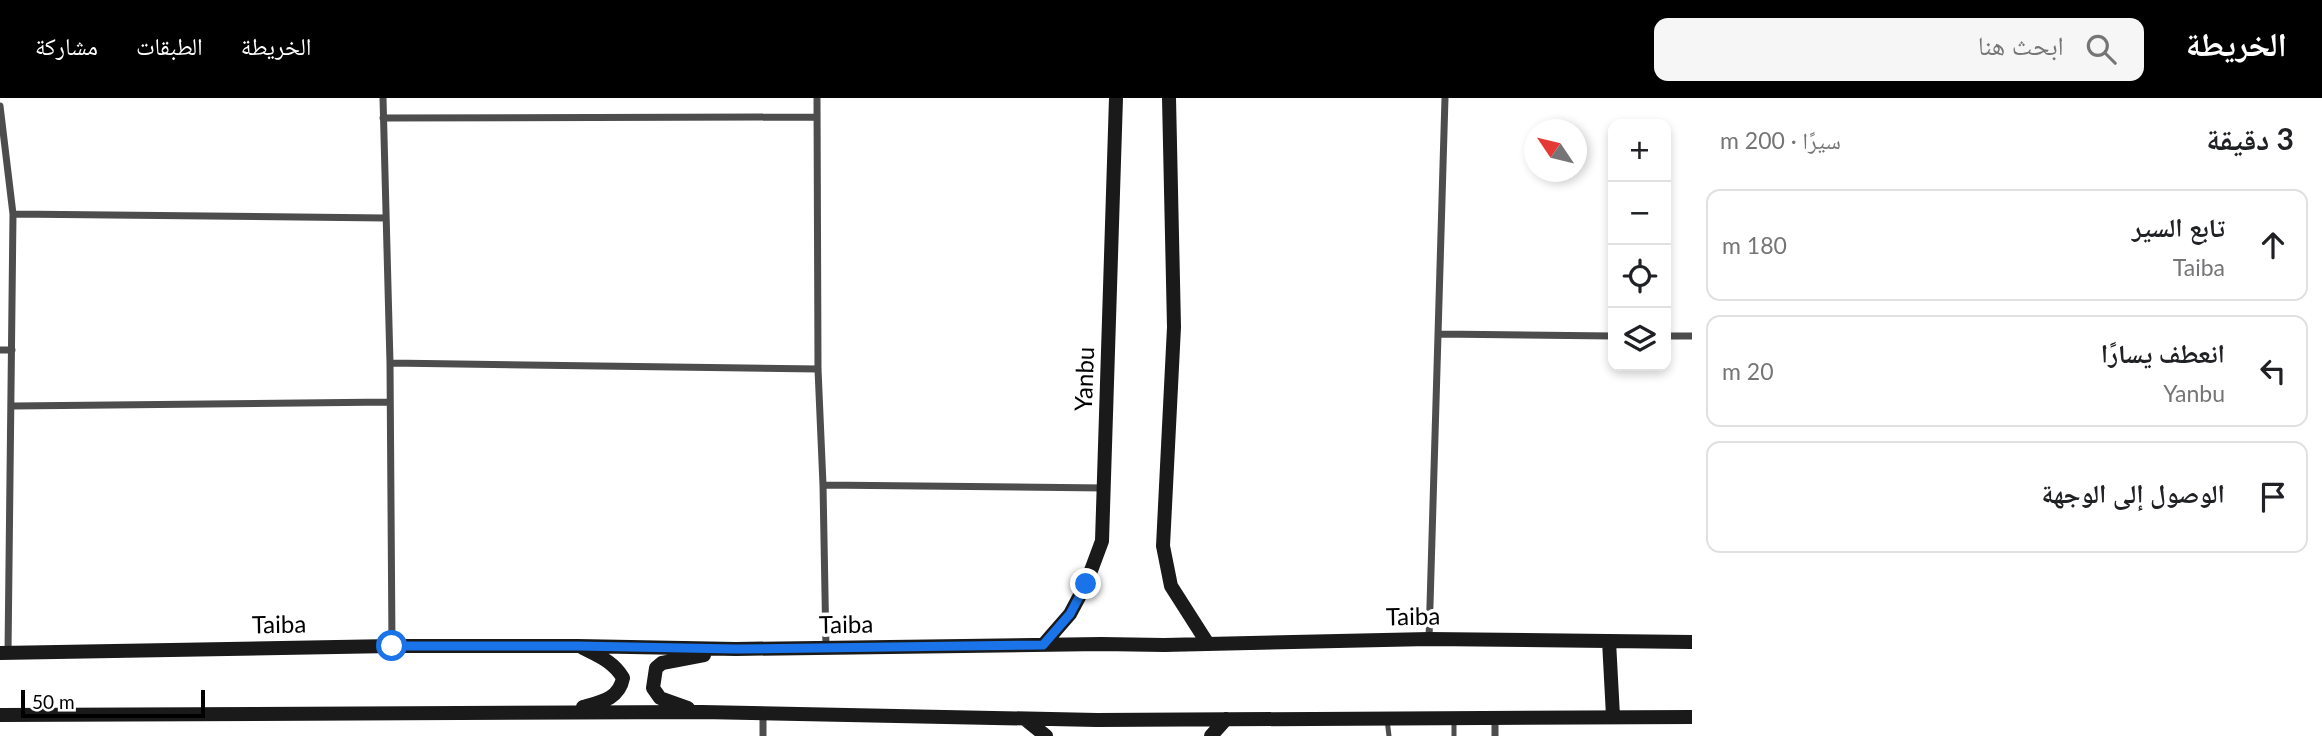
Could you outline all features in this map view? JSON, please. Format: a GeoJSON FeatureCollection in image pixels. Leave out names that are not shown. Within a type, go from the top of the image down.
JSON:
{"type":"FeatureCollection","features":[{"type":"Feature","properties":{"kind":"street"},"geometry":{"type":"LineString","coordinates":[[0,98],[13,214],[13,406],[4,653]]}},
{"type":"Feature","properties":{"kind":"street"},"geometry":{"type":"LineString","coordinates":[[383,98],[390,363],[392,646]]}},
{"type":"Feature","properties":{"kind":"street"},"geometry":{"type":"LineString","coordinates":[[817,98],[818,369],[826,648]]}},
{"type":"Feature","properties":{"kind":"street","name":"Yanbu"},"geometry":{"type":"LineString","coordinates":[[1043,645],[1070,614],[1086,584],[1102,541],[1116,98]]}},
{"type":"Feature","properties":{"kind":"street"},"geometry":{"type":"LineString","coordinates":[[1169,98],[1174,327],[1163,546],[1171,586],[1208,644]]}},
{"type":"Feature","properties":{"kind":"street"},"geometry":{"type":"LineString","coordinates":[[1429,639],[1445,98]]}},
{"type":"Feature","properties":{"kind":"street"},"geometry":{"type":"LineString","coordinates":[[383,118],[817,117]]}},
{"type":"Feature","properties":{"kind":"street"},"geometry":{"type":"LineString","coordinates":[[13,214],[386,218]]}},
{"type":"Feature","properties":{"kind":"street"},"geometry":{"type":"LineString","coordinates":[[1438,334],[1608,336]]}},
{"type":"Feature","properties":{"kind":"street"},"geometry":{"type":"LineString","coordinates":[[1671,336],[1692,336]]}},
{"type":"Feature","properties":{"kind":"street"},"geometry":{"type":"LineString","coordinates":[[0,350],[12,350]]}},
{"type":"Feature","properties":{"kind":"street"},"geometry":{"type":"LineString","coordinates":[[390,363],[818,369]]}},
{"type":"Feature","properties":{"kind":"street"},"geometry":{"type":"LineString","coordinates":[[13,406],[390,402]]}},
{"type":"Feature","properties":{"kind":"street"},"geometry":{"type":"LineString","coordinates":[[823,485],[1105,488]]}},
{"type":"Feature","properties":{"kind":"street","name":"Taiba"},"geometry":{"type":"LineString","coordinates":[[4,653],[392,646],[736,649],[1429,639],[1692,642]]}},
{"type":"Feature","properties":{"kind":"street"},"geometry":{"type":"LineString","coordinates":[[1609,641],[1613,716]]}},
{"type":"Feature","properties":{"kind":"street"},"geometry":{"type":"LineString","coordinates":[[568,712],[613,697],[621,688],[623,678],[610,662],[578,646]]}},
{"type":"Feature","properties":{"kind":"street"},"geometry":{"type":"LineString","coordinates":[[702,712],[660,698],[653,688],[656,668],[670,661],[736,649]]}},
{"type":"Feature","properties":{"kind":"street"},"geometry":{"type":"LineString","coordinates":[[0,715],[702,712],[1025,719],[1692,717]]}},
{"type":"Feature","properties":{"kind":"street"},"geometry":{"type":"LineString","coordinates":[[763,715],[763,736]]}},
{"type":"Feature","properties":{"kind":"street"},"geometry":{"type":"LineString","coordinates":[[1025,719],[1046,736]]}},
{"type":"Feature","properties":{"kind":"street"},"geometry":{"type":"LineString","coordinates":[[1211,736],[1226,719]]}},
{"type":"Feature","properties":{"kind":"street"},"geometry":{"type":"LineString","coordinates":[[1495,736],[1496,719]]}},
{"type":"Feature","properties":{"kind":"lane"},"geometry":{"type":"LineString","coordinates":[[1387,719],[1389,736]]}},
{"type":"Feature","properties":{"kind":"lane"},"geometry":{"type":"LineString","coordinates":[[1454,719],[1454,736]]}},
{"type":"Feature","properties":{"kind":"route"},"geometry":{"type":"LineString","coordinates":[[392,646],[736,649],[1043,645],[1070,614],[1086,584]]}}]}
